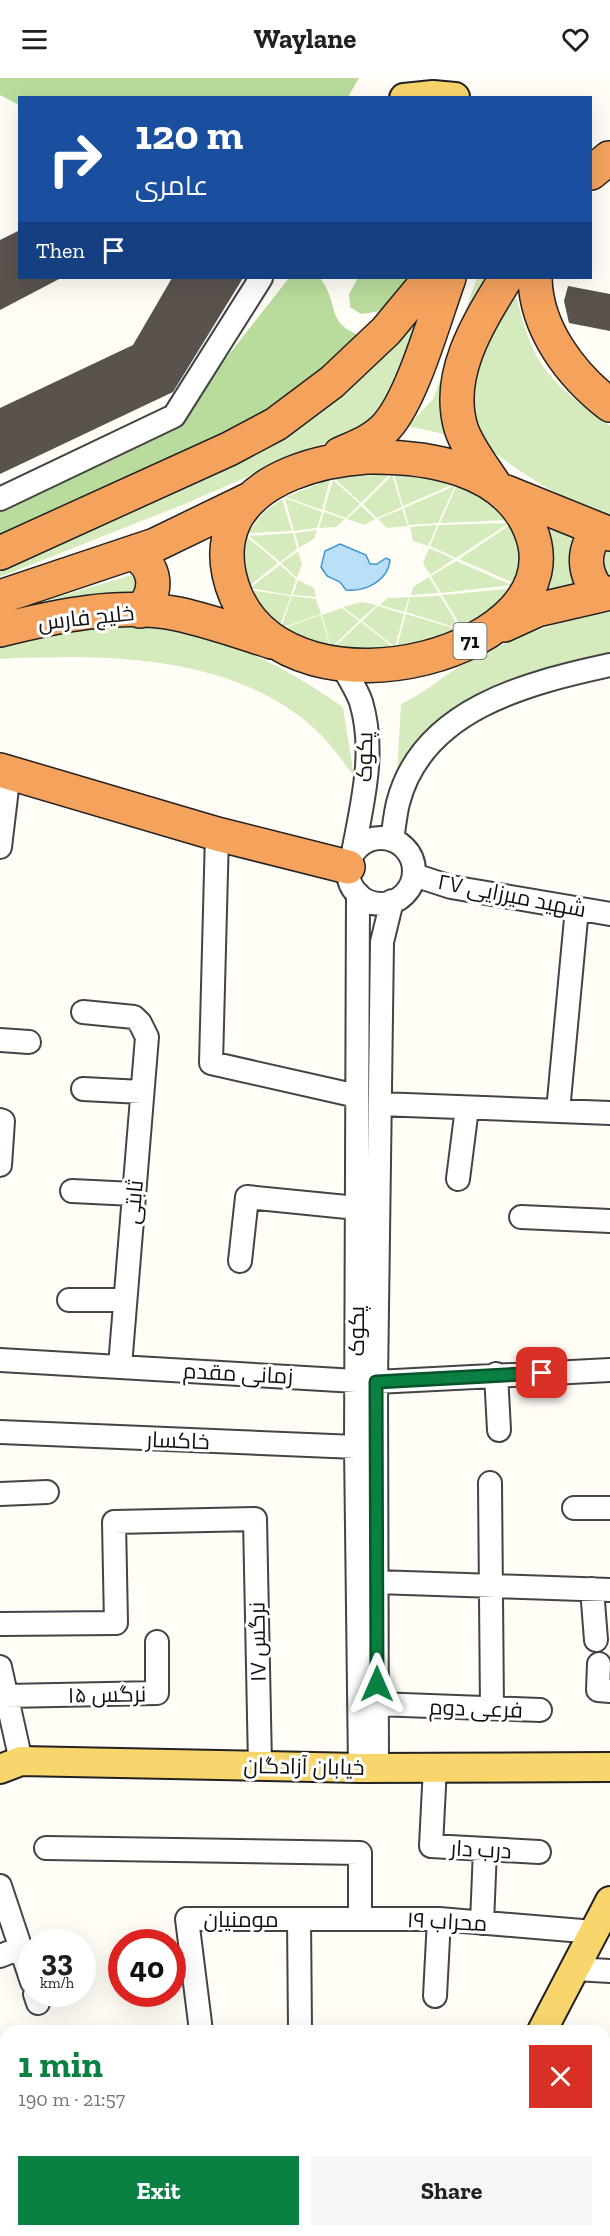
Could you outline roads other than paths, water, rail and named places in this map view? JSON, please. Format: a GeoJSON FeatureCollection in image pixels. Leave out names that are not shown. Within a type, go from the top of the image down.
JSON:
{"type":"FeatureCollection","features":[{"type":"Feature","properties":{"kind":"highway"},"geometry":{"type":"LineString","coordinates":[[0,553],[229,449],[276,424],[332,382],[386,331],[429,279]]}},
{"type":"Feature","properties":{"kind":"highway"},"geometry":{"type":"LineString","coordinates":[[322,463],[369,441],[387,426],[404,400],[449,279]]}},
{"type":"Feature","properties":{"kind":"highway"},"geometry":{"type":"LineString","coordinates":[[499,488],[462,430],[456,402],[466,353],[505,279]]}},
{"type":"Feature","properties":{"kind":"highway"},"geometry":{"type":"LineString","coordinates":[[535,279],[539,308],[557,348],[573,370],[610,405]]}},
{"type":"Feature","properties":{"kind":"highway","name":"71"},"geometry":{"type":"LineString","coordinates":[[605,532],[462,470],[407,457],[350,458],[322,463],[274,483],[252,498],[234,521],[227,544],[226,567],[239,602],[253,623],[276,643],[317,662],[342,665],[400,664],[431,658],[537,610],[606,593]]}},
{"type":"Feature","properties":{"kind":"highway","name":"71"},"geometry":{"type":"LineString","coordinates":[[494,629],[524,597],[532,583],[536,552],[535,539],[525,516],[499,488]]}},
{"type":"Feature","properties":{"kind":"highway","name":"خلیج فارس"},"geometry":{"type":"LineString","coordinates":[[0,597],[133,553],[252,498]]}},
{"type":"Feature","properties":{"kind":"highway"},"geometry":{"type":"LineString","coordinates":[[605,532],[590,543],[586,559],[589,578],[606,593]]}},
{"type":"Feature","properties":{"kind":"highway"},"geometry":{"type":"LineString","coordinates":[[133,553],[147,563],[153,580],[151,597],[140,611]]}},
{"type":"Feature","properties":{"kind":"highway","name":"خلیج فارس"},"geometry":{"type":"LineString","coordinates":[[0,630],[56,616],[121,609],[177,614],[276,643]]}},
{"type":"Feature","properties":{"kind":"highway"},"geometry":{"type":"LineString","coordinates":[[5,771],[353,872]]}},
{"type":"Feature","properties":{"kind":"main road"},"geometry":{"type":"LineString","coordinates":[[448,78],[455,96]]}},
{"type":"Feature","properties":{"kind":"main road"},"geometry":{"type":"LineString","coordinates":[[418,96],[433,94],[448,96]]}},
{"type":"Feature","properties":{"kind":"main road","name":"خیابان آزادگان"},"geometry":{"type":"LineString","coordinates":[[10,1765],[260,1765],[369,1768],[610,1767]]}},
{"type":"Feature","properties":{"kind":"main road"},"geometry":{"type":"LineString","coordinates":[[545,2025],[610,1900]]}},
{"type":"Feature","properties":{"kind":"street"},"geometry":{"type":"LineString","coordinates":[[0,499],[174,416],[260,279]]}},
{"type":"Feature","properties":{"kind":"street","name":"پکوک"},"geometry":{"type":"LineString","coordinates":[[342,665],[361,701],[369,743],[353,872],[357,1208],[366,1315]]}},
{"type":"Feature","properties":{"kind":"street"},"geometry":{"type":"LineString","coordinates":[[393,840],[398,803],[415,764],[432,741],[462,714],[500,696],[571,673],[610,665]]}},
{"type":"Feature","properties":{"kind":"street"},"geometry":{"type":"LineString","coordinates":[[0,847],[5,771]]}},
{"type":"Feature","properties":{"kind":"street"},"geometry":{"type":"LineString","coordinates":[[217,834],[211,1063],[357,1096]]}},
{"type":"Feature","properties":{"kind":"street"},"geometry":{"type":"LineString","coordinates":[[378,838],[393,840],[405,848],[412,860],[414,875],[409,889],[384,904],[370,902],[353,872],[364,843],[378,838]]}},
{"type":"Feature","properties":{"kind":"street","name":"شهید میرزایی ۲۷"},"geometry":{"type":"LineString","coordinates":[[414,875],[451,887],[610,914]]}},
{"type":"Feature","properties":{"kind":"street","name":"پکوک"},"geometry":{"type":"LineString","coordinates":[[369,1768],[377,1704],[376,1582],[366,1381],[366,1315],[380,1104],[382,942],[392,901]]}},
{"type":"Feature","properties":{"kind":"street"},"geometry":{"type":"LineString","coordinates":[[558,1111],[577,908]]}},
{"type":"Feature","properties":{"kind":"street","name":"ثابتی"},"geometry":{"type":"LineString","coordinates":[[83,1012],[134,1017],[147,1037],[120,1366]]}},
{"type":"Feature","properties":{"kind":"street"},"geometry":{"type":"LineString","coordinates":[[0,1040],[29,1042]]}},
{"type":"Feature","properties":{"kind":"street"},"geometry":{"type":"LineString","coordinates":[[83,1089],[142,1092]]}},
{"type":"Feature","properties":{"kind":"street"},"geometry":{"type":"LineString","coordinates":[[380,1104],[610,1113]]}},
{"type":"Feature","properties":{"kind":"street"},"geometry":{"type":"LineString","coordinates":[[458,1179],[467,1108]]}},
{"type":"Feature","properties":{"kind":"street"},"geometry":{"type":"LineString","coordinates":[[0,1120],[3,1121],[0,1165]]}},
{"type":"Feature","properties":{"kind":"street"},"geometry":{"type":"LineString","coordinates":[[72,1191],[134,1194]]}},
{"type":"Feature","properties":{"kind":"street"},"geometry":{"type":"LineString","coordinates":[[240,1261],[247,1197],[357,1208]]}},
{"type":"Feature","properties":{"kind":"street"},"geometry":{"type":"LineString","coordinates":[[521,1217],[610,1221]]}},
{"type":"Feature","properties":{"kind":"street"},"geometry":{"type":"LineString","coordinates":[[69,1300],[125,1300]]}},
{"type":"Feature","properties":{"kind":"street","name":"زمانی مقدم"},"geometry":{"type":"LineString","coordinates":[[0,1360],[366,1381],[610,1370]]}},
{"type":"Feature","properties":{"kind":"street"},"geometry":{"type":"LineString","coordinates":[[496,1374],[499,1430]]}},
{"type":"Feature","properties":{"kind":"street","name":"پکوک"},"geometry":{"type":"LineString","coordinates":[[366,1381],[356,1447],[369,1768]]}},
{"type":"Feature","properties":{"kind":"street","name":"خاکسار"},"geometry":{"type":"LineString","coordinates":[[0,1432],[356,1447]]}},
{"type":"Feature","properties":{"kind":"street"},"geometry":{"type":"LineString","coordinates":[[490,1483],[492,1708]]}},
{"type":"Feature","properties":{"kind":"street"},"geometry":{"type":"LineString","coordinates":[[0,1494],[47,1492]]}},
{"type":"Feature","properties":{"kind":"street"},"geometry":{"type":"LineString","coordinates":[[574,1508],[610,1508]]}},
{"type":"Feature","properties":{"kind":"street","name":"نرگس ۱۷"},"geometry":{"type":"LineString","coordinates":[[0,1624],[116,1623],[114,1522],[255,1519],[260,1765]]}},
{"type":"Feature","properties":{"kind":"street"},"geometry":{"type":"LineString","coordinates":[[376,1582],[601,1590],[596,1640]]}},
{"type":"Feature","properties":{"kind":"street","name":"نرگس ۱۵"},"geometry":{"type":"LineString","coordinates":[[6,1696],[157,1693],[157,1642]]}},
{"type":"Feature","properties":{"kind":"street"},"geometry":{"type":"LineString","coordinates":[[599,1664],[598,1690],[610,1691]]}},
{"type":"Feature","properties":{"kind":"street"},"geometry":{"type":"LineString","coordinates":[[0,1667],[6,1696],[10,1765]]}},
{"type":"Feature","properties":{"kind":"street","name":"فرعی دوم"},"geometry":{"type":"LineString","coordinates":[[377,1704],[540,1710]]}},
{"type":"Feature","properties":{"kind":"street","name":"درب دار"},"geometry":{"type":"LineString","coordinates":[[435,1767],[431,1846],[539,1852]]}},
{"type":"Feature","properties":{"kind":"street"},"geometry":{"type":"LineString","coordinates":[[46,1848],[360,1853],[360,1917]]}},
{"type":"Feature","properties":{"kind":"street"},"geometry":{"type":"LineString","coordinates":[[482,1923],[485,1849]]}},
{"type":"Feature","properties":{"kind":"street"},"geometry":{"type":"LineString","coordinates":[[0,1886],[10,1952],[18,1965]]}},
{"type":"Feature","properties":{"kind":"street","name":"محراب ۱۹"},"geometry":{"type":"LineString","coordinates":[[299,1919],[360,1917],[439,1919],[594,1932]]}},
{"type":"Feature","properties":{"kind":"street","name":"مومنیان"},"geometry":{"type":"LineString","coordinates":[[200,2025],[187,1919],[299,1919]]}},
{"type":"Feature","properties":{"kind":"street"},"geometry":{"type":"LineString","coordinates":[[299,1919],[300,2025]]}},
{"type":"Feature","properties":{"kind":"street"},"geometry":{"type":"LineString","coordinates":[[435,1996],[439,1919]]}},
{"type":"Feature","properties":{"kind":"street"},"geometry":{"type":"LineString","coordinates":[[574,1969],[610,1971]]}},
{"type":"Feature","properties":{"kind":"water"},"geometry":{"type":"Polygon","coordinates":[[[340,544],[366,555],[370,564],[377,564],[386,558],[390,560],[385,574],[368,587],[346,590],[340,582],[327,576],[321,567],[325,551],[340,544]]]}}]}
